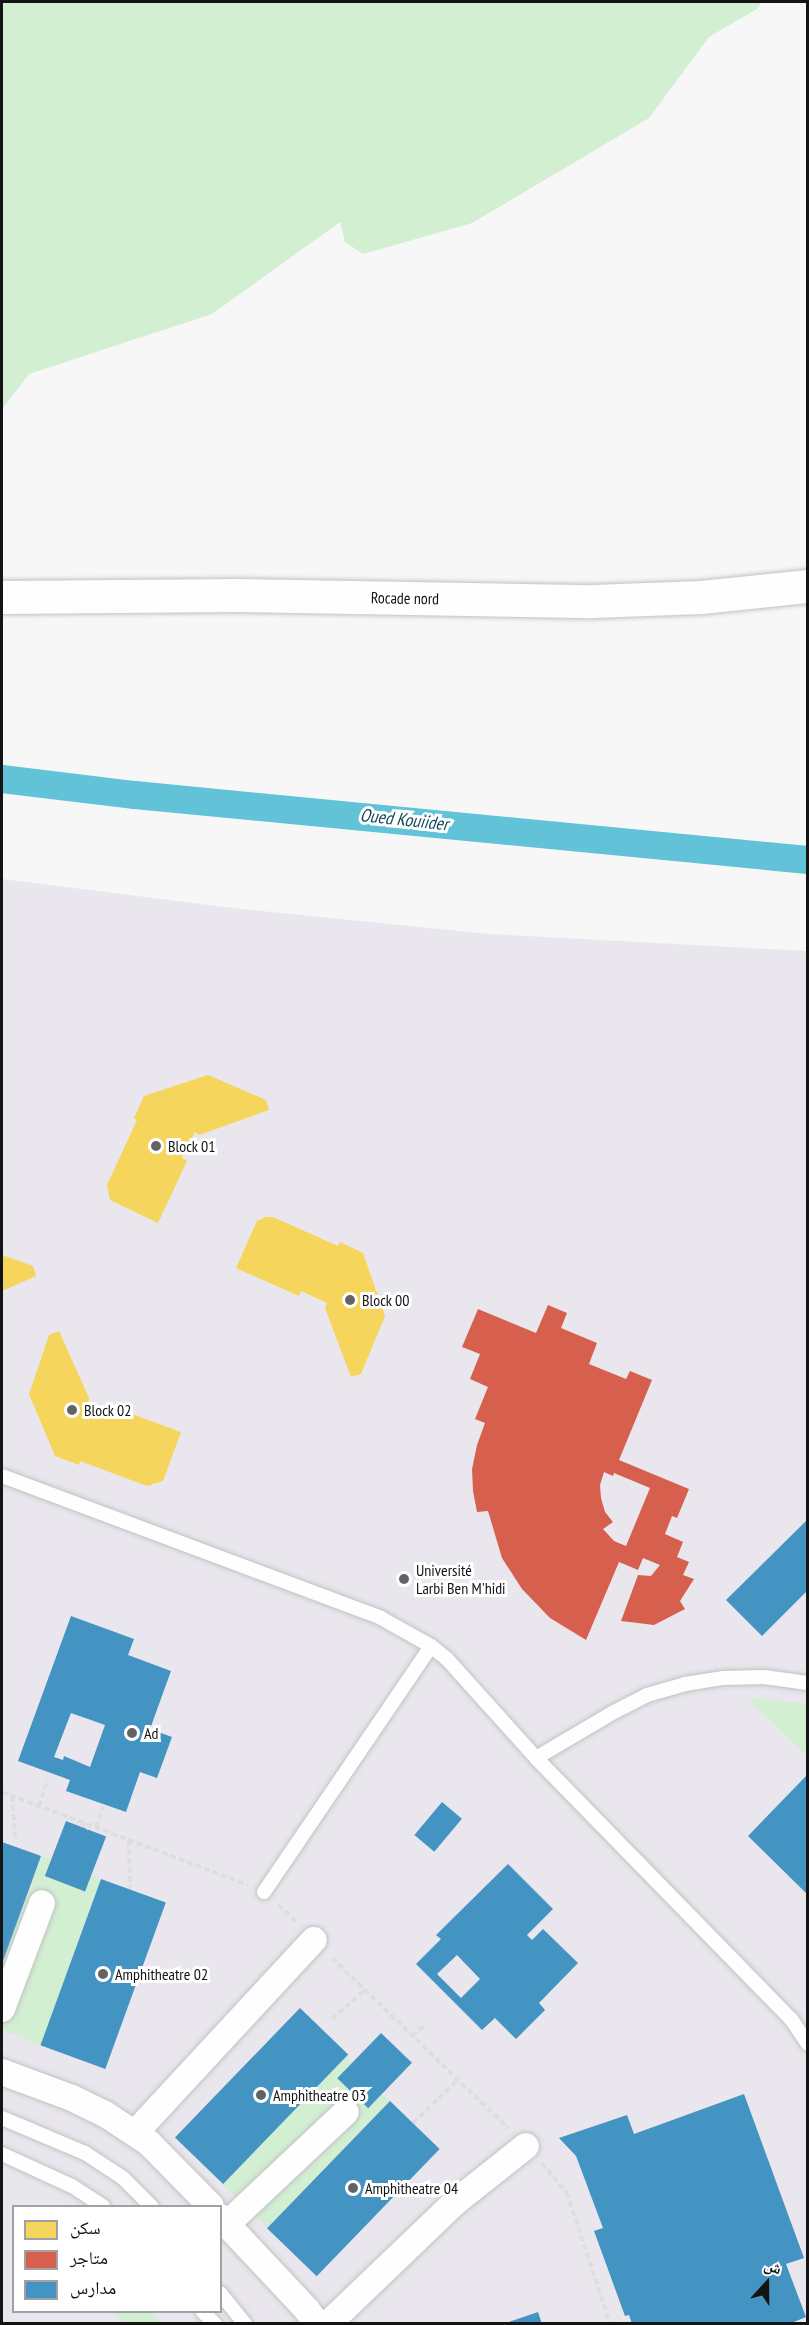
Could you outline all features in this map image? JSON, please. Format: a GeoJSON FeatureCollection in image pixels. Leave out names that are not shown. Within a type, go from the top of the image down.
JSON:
{"type":"FeatureCollection","features":[{"type":"Feature","properties":{"kind":"main road","name":"Rocade nord"},"geometry":{"type":"LineString","coordinates":[[2,597],[237,595],[593,601],[700,597],[807,586]]}},
{"type":"Feature","properties":{"kind":"street"},"geometry":{"type":"LineString","coordinates":[[2,2008],[42,1903]]}},
{"type":"Feature","properties":{"kind":"street"},"geometry":{"type":"LineString","coordinates":[[135,2133],[314,1940]]}},
{"type":"Feature","properties":{"kind":"street"},"geometry":{"type":"LineString","coordinates":[[2,2072],[72,2098],[105,2114],[135,2133],[149,2143],[208,2205]]}},
{"type":"Feature","properties":{"kind":"street"},"geometry":{"type":"LineString","coordinates":[[222,2214],[346,2112]]}},
{"type":"Feature","properties":{"kind":"street"},"geometry":{"type":"LineString","coordinates":[[327,2324],[453,2204],[526,2146]]}},
{"type":"Feature","properties":{"kind":"street"},"geometry":{"type":"LineString","coordinates":[[222,2219],[307,2310],[317,2324]]}},
{"type":"Feature","properties":{"kind":"lane"},"geometry":{"type":"LineString","coordinates":[[2,1476],[381,1618],[431,1646],[447,1659],[536,1758],[791,2019],[807,2044]]}},
{"type":"Feature","properties":{"kind":"lane"},"geometry":{"type":"LineString","coordinates":[[264,1892],[431,1646]]}},
{"type":"Feature","properties":{"kind":"lane"},"geometry":{"type":"LineString","coordinates":[[536,1758],[647,1695],[685,1684],[724,1678],[764,1677],[807,1683]]}},
{"type":"Feature","properties":{"kind":"lane"},"geometry":{"type":"LineString","coordinates":[[2,2118],[94,2158],[136,2189],[150,2205]]}},
{"type":"Feature","properties":{"kind":"lane"},"geometry":{"type":"LineString","coordinates":[[2,2154],[72,2186],[101,2205]]}},
{"type":"Feature","properties":{"kind":"lane"},"geometry":{"type":"LineString","coordinates":[[222,2295],[245,2324]]}},
{"type":"Feature","properties":{"kind":"lane"},"geometry":{"type":"LineString","coordinates":[[204,2313],[215,2324]]}},
{"type":"Feature","properties":{"kind":"path"},"geometry":{"type":"LineString","coordinates":[[39,1806],[48,1779]]}},
{"type":"Feature","properties":{"kind":"path"},"geometry":{"type":"LineString","coordinates":[[2,1792],[264,1892],[526,2146],[567,2193],[610,2324]]}},
{"type":"Feature","properties":{"kind":"path"},"geometry":{"type":"LineString","coordinates":[[12,1796],[15,1837]]}},
{"type":"Feature","properties":{"kind":"path"},"geometry":{"type":"LineString","coordinates":[[96,1827],[103,1807]]}},
{"type":"Feature","properties":{"kind":"path"},"geometry":{"type":"LineString","coordinates":[[76,1820],[89,1829]]}},
{"type":"Feature","properties":{"kind":"path"},"geometry":{"type":"LineString","coordinates":[[129,1840],[130,1889]]}},
{"type":"Feature","properties":{"kind":"path"},"geometry":{"type":"LineString","coordinates":[[332,2019],[365,1990]]}},
{"type":"Feature","properties":{"kind":"path"},"geometry":{"type":"LineString","coordinates":[[412,2036],[426,2024]]}},
{"type":"Feature","properties":{"kind":"path"},"geometry":{"type":"LineString","coordinates":[[413,2123],[458,2080]]}},
{"type":"Feature","properties":{"kind":"shaded area","name":"Université Larbi Ben M'hidi"},"geometry":{"type":"Polygon","coordinates":[[[2,879],[233,908],[489,934],[807,951],[807,2323],[2,2324],[2,879]]]}},
{"type":"Feature","properties":{"kind":"green space"},"geometry":{"type":"Polygon","coordinates":[[[2,2],[762,2],[757,9],[709,37],[649,118],[472,223],[363,254],[345,242],[340,222],[212,314],[29,374],[3,408],[2,2]]]}},
{"type":"Feature","properties":{"kind":"green space"},"geometry":{"type":"Polygon","coordinates":[[[752,1698],[807,1704],[807,1756],[751,1702],[752,1698]]]}},
{"type":"Feature","properties":{"kind":"green space"},"geometry":{"type":"Polygon","coordinates":[[[41,1856],[51,1860],[45,1876],[85,1891],[91,1875],[101,1879],[41,2045],[2,2030],[2,1964],[41,1856]]]}},
{"type":"Feature","properties":{"kind":"green space"},"geometry":{"type":"Polygon","coordinates":[[[348,2055],[351,2064],[337,2079],[368,2108],[382,2094],[390,2101],[267,2228],[221,2183],[348,2055]]]}},
{"type":"Feature","properties":{"kind":"green space"},"geometry":{"type":"Polygon","coordinates":[[[112,2313],[152,2313],[162,2323],[123,2323],[112,2313]]]}},
{"type":"Feature","properties":{"kind":"building: سكن","name":"Block 01"},"geometry":{"type":"Polygon","coordinates":[[[208,1075],[266,1100],[269,1110],[199,1135],[195,1132],[182,1158],[187,1161],[158,1223],[110,1200],[107,1185],[137,1120],[134,1118],[144,1096],[208,1075]]]}},
{"type":"Feature","properties":{"kind":"building: سكن","name":"Block 00"},"geometry":{"type":"Polygon","coordinates":[[[273,1217],[338,1246],[340,1242],[363,1253],[385,1316],[361,1374],[351,1377],[325,1308],[327,1303],[301,1291],[299,1296],[236,1268],[257,1221],[273,1217]]]}},
{"type":"Feature","properties":{"kind":"building: سكن"},"geometry":{"type":"Polygon","coordinates":[[[2,1255],[33,1266],[36,1276],[2,1291],[2,1255]]]}},
{"type":"Feature","properties":{"kind":"building: سكن","name":"Block 02"},"geometry":{"type":"Polygon","coordinates":[[[59,1331],[89,1398],[88,1403],[115,1413],[116,1408],[181,1432],[163,1481],[147,1486],[80,1461],[79,1465],[55,1456],[29,1394],[49,1335],[59,1331]]]}},
{"type":"Feature","properties":{"kind":"building: سكن"},"geometry":{"type":"Polygon","coordinates":[[[728,2168],[741,2204],[707,2216],[694,2180],[728,2168]]]}},
{"type":"Feature","properties":{"kind":"building: متاجر"},"geometry":{"type":"Polygon","coordinates":[[[548,1305],[567,1313],[561,1328],[597,1343],[589,1364],[626,1379],[630,1371],[652,1380],[619,1460],[689,1489],[677,1518],[672,1516],[665,1534],[683,1542],[677,1557],[689,1562],[683,1575],[694,1579],[680,1601],[685,1609],[654,1625],[621,1621],[638,1575],[651,1576],[660,1565],[643,1558],[638,1570],[619,1562],[586,1640],[550,1618],[522,1589],[502,1558],[488,1511],[477,1512],[472,1469],[485,1423],[475,1419],[488,1387],[470,1379],[480,1354],[462,1347],[478,1309],[536,1333],[548,1305]],[[604,1472],[600,1485],[605,1512],[613,1522],[603,1529],[614,1541],[626,1546],[650,1488],[614,1473],[613,1476],[604,1472]]]}},
{"type":"Feature","properties":{"kind":"building: مدارس"},"geometry":{"type":"Polygon","coordinates":[[[807,1520],[807,1591],[762,1636],[726,1600],[807,1520]]]}},
{"type":"Feature","properties":{"kind":"building: مدارس","name":"Ad"},"geometry":{"type":"Polygon","coordinates":[[[71,1616],[134,1639],[128,1655],[171,1671],[150,1729],[172,1737],[157,1778],[140,1772],[126,1812],[66,1791],[70,1780],[18,1761],[71,1616]],[[71,1713],[54,1757],[63,1760],[64,1756],[90,1767],[105,1725],[71,1713]]]}},
{"type":"Feature","properties":{"kind":"building: مدارس"},"geometry":{"type":"Polygon","coordinates":[[[807,1775],[807,1894],[748,1836],[807,1775]]]}},
{"type":"Feature","properties":{"kind":"building: مدارس"},"geometry":{"type":"Polygon","coordinates":[[[442,1802],[462,1819],[434,1852],[414,1835],[442,1802]]]}},
{"type":"Feature","properties":{"kind":"building: مدارس"},"geometry":{"type":"Polygon","coordinates":[[[66,1821],[106,1836],[85,1891],[45,1876],[66,1821]]]}},
{"type":"Feature","properties":{"kind":"building: مدارس"},"geometry":{"type":"Polygon","coordinates":[[[2,1842],[41,1856],[2,1964],[2,1842]]]}},
{"type":"Feature","properties":{"kind":"building: مدارس"},"geometry":{"type":"Polygon","coordinates":[[[508,1864],[553,1909],[527,1935],[532,1940],[543,1929],[578,1963],[539,2003],[545,2010],[516,2039],[495,2018],[482,2030],[416,1964],[441,1939],[436,1935],[508,1864]],[[457,1955],[437,1974],[461,1998],[480,1979],[457,1955]]]}},
{"type":"Feature","properties":{"kind":"building: مدارس","name":"Amphitheatre 02"},"geometry":{"type":"Polygon","coordinates":[[[101,1879],[166,1903],[105,2069],[40,2045],[101,1879]]]}},
{"type":"Feature","properties":{"kind":"building: مدارس","name":"Amphitheatre 03"},"geometry":{"type":"Polygon","coordinates":[[[300,2008],[348,2055],[223,2184],[175,2137],[300,2008]]]}},
{"type":"Feature","properties":{"kind":"building: مدارس"},"geometry":{"type":"Polygon","coordinates":[[[381,2033],[412,2063],[368,2108],[337,2078],[381,2033]]]}},
{"type":"Feature","properties":{"kind":"building: مدارس"},"geometry":{"type":"Polygon","coordinates":[[[744,2094],[804,2258],[786,2264],[806,2317],[789,2324],[632,2324],[629,2315],[625,2316],[594,2231],[603,2228],[576,2156],[559,2138],[627,2115],[634,2134],[744,2094]]]}},
{"type":"Feature","properties":{"kind":"building: مدارس","name":"Amphitheatre 04"},"geometry":{"type":"Polygon","coordinates":[[[390,2101],[440,2149],[317,2276],[267,2228],[390,2101]]]}},
{"type":"Feature","properties":{"kind":"building: مدارس"},"geometry":{"type":"Polygon","coordinates":[[[538,2312],[542,2324],[506,2324],[506,2323],[538,2312]]]}},
{"type":"Feature","properties":{"kind":"waterway","name":"Oued Kouiider"},"geometry":{"type":"LineString","coordinates":[[2,779],[135,795],[808,860]]}},
{"type":"Feature","properties":{"kind":"place","name":"Block 01"},"geometry":{"type":"Point","coordinates":[156,1146]}},
{"type":"Feature","properties":{"kind":"place","name":"Block 00"},"geometry":{"type":"Point","coordinates":[350,1300]}},
{"type":"Feature","properties":{"kind":"place","name":"Block 02"},"geometry":{"type":"Point","coordinates":[72,1410]}},
{"type":"Feature","properties":{"kind":"place","name":"Université Larbi Ben M'hidi"},"geometry":{"type":"Point","coordinates":[404,1579]}},
{"type":"Feature","properties":{"kind":"place","name":"Ad"},"geometry":{"type":"Point","coordinates":[132,1733]}},
{"type":"Feature","properties":{"kind":"place","name":"Amphitheatre 02"},"geometry":{"type":"Point","coordinates":[103,1974]}},
{"type":"Feature","properties":{"kind":"place","name":"Amphitheatre 03"},"geometry":{"type":"Point","coordinates":[261,2095]}},
{"type":"Feature","properties":{"kind":"place","name":"Amphitheatre 04"},"geometry":{"type":"Point","coordinates":[353,2188]}}]}
